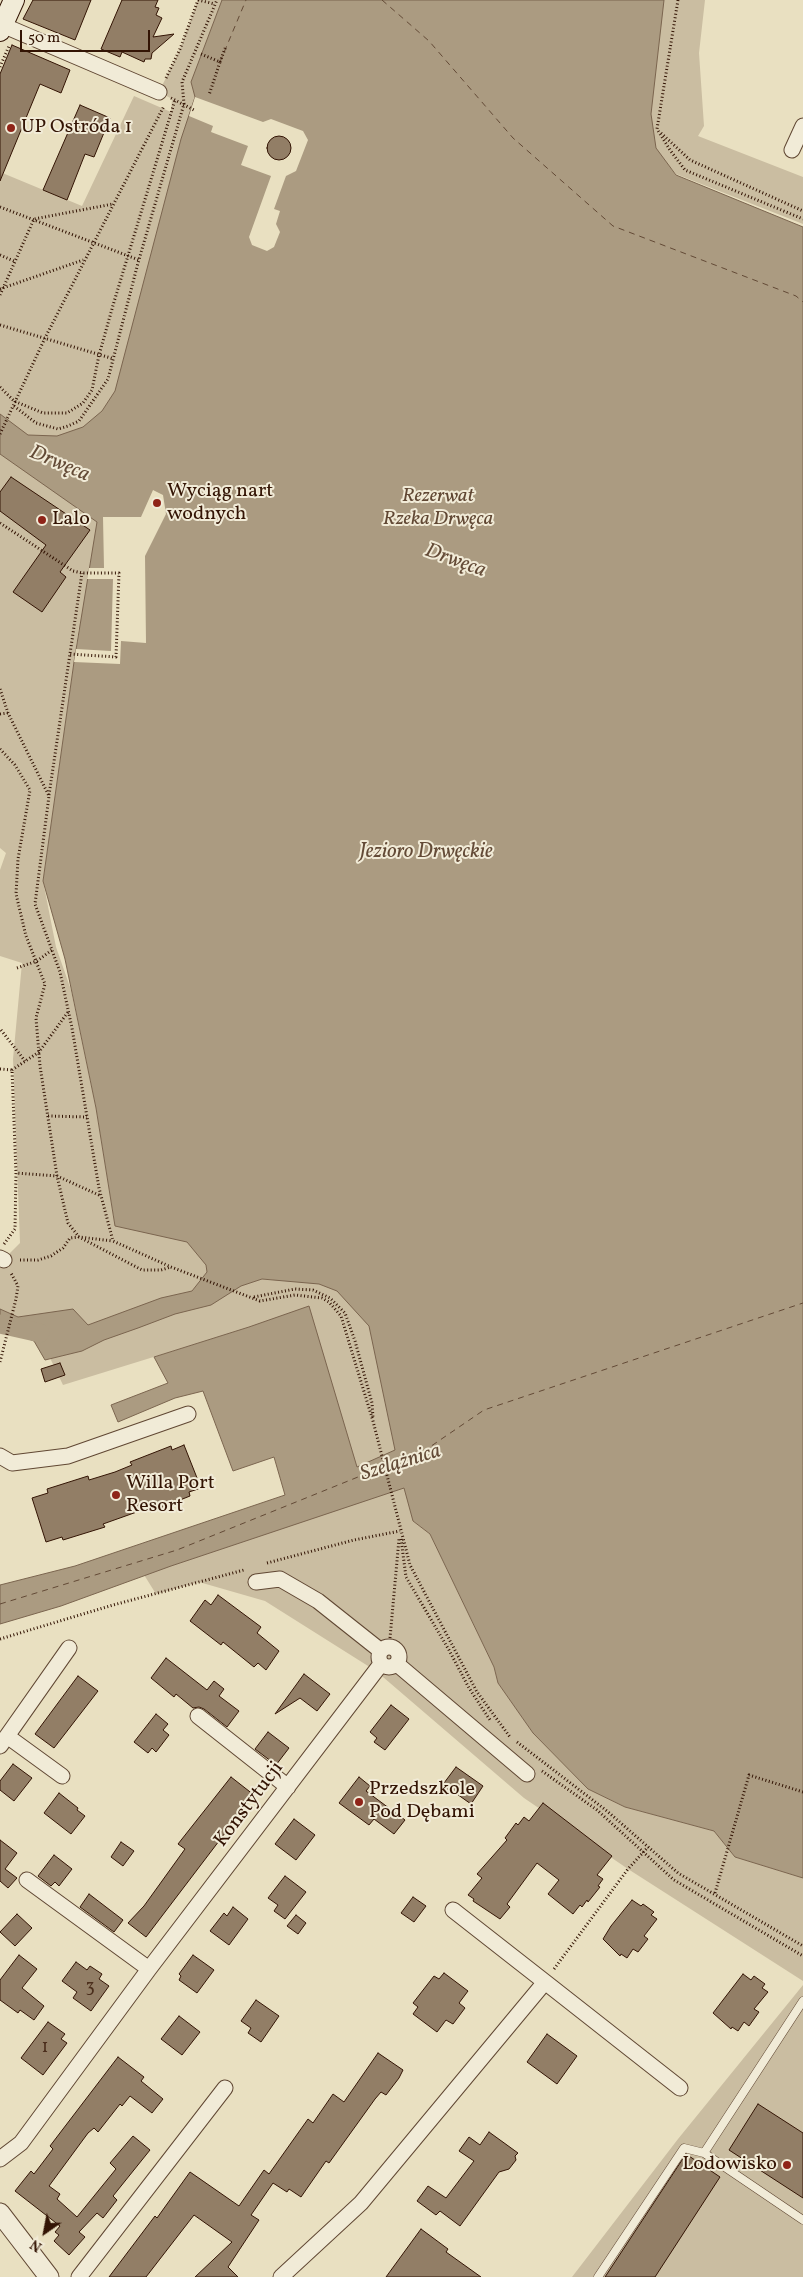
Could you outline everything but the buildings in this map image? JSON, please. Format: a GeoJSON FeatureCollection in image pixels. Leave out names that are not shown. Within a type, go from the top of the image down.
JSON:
{"type":"FeatureCollection","features":[{"type":"Feature","properties":{"kind":"main road"},"geometry":{"type":"LineString","coordinates":[[1,27],[14,0]]}},
{"type":"Feature","properties":{"kind":"street"},"geometry":{"type":"LineString","coordinates":[[1,27],[162,86]]}},
{"type":"Feature","properties":{"kind":"street"},"geometry":{"type":"LineString","coordinates":[[792,150],[803,126]]}},
{"type":"Feature","properties":{"kind":"street"},"geometry":{"type":"LineString","coordinates":[[0,1456],[12,1463],[68,1456],[188,1414]]}},
{"type":"Feature","properties":{"kind":"street"},"geometry":{"type":"LineString","coordinates":[[256,1582],[280,1579],[318,1602],[384,1654],[391,1667],[397,1664],[532,1771]]}},
{"type":"Feature","properties":{"kind":"street"},"geometry":{"type":"LineString","coordinates":[[62,1776],[3,1741],[69,1648]]}},
{"type":"Feature","properties":{"kind":"street","name":"Konstytucji"},"geometry":{"type":"LineString","coordinates":[[0,2158],[21,2143],[149,1969],[288,1787],[384,1654]]}},
{"type":"Feature","properties":{"kind":"street"},"geometry":{"type":"LineString","coordinates":[[198,1716],[288,1787]]}},
{"type":"Feature","properties":{"kind":"street"},"geometry":{"type":"LineString","coordinates":[[27,1880],[149,1969]]}},
{"type":"Feature","properties":{"kind":"street"},"geometry":{"type":"LineString","coordinates":[[453,1910],[680,2088]]}},
{"type":"Feature","properties":{"kind":"street"},"geometry":{"type":"LineString","coordinates":[[281,2277],[361,2202],[545,1982]]}},
{"type":"Feature","properties":{"kind":"street"},"geometry":{"type":"LineString","coordinates":[[79,2277],[225,2088]]}},
{"type":"Feature","properties":{"kind":"street"},"geometry":{"type":"LineString","coordinates":[[0,2213],[49,2277]]}},
{"type":"Feature","properties":{"kind":"lane"},"geometry":{"type":"LineString","coordinates":[[704,2153],[803,2001]]}},
{"type":"Feature","properties":{"kind":"lane"},"geometry":{"type":"LineString","coordinates":[[598,2277],[684,2148],[704,2153],[803,2220]]}},
{"type":"Feature","properties":{"kind":"path"},"geometry":{"type":"LineString","coordinates":[[0,434],[84,260],[164,106],[162,86],[180,49],[198,0],[216,2],[182,82],[184,104],[139,260],[108,379],[79,421],[58,429],[36,423],[14,406]]}},
{"type":"Feature","properties":{"kind":"path"},"geometry":{"type":"LineString","coordinates":[[678,0],[657,129],[685,170],[803,219]]}},
{"type":"Feature","properties":{"kind":"path"},"geometry":{"type":"LineString","coordinates":[[209,95],[226,46]]}},
{"type":"Feature","properties":{"kind":"path"},"geometry":{"type":"LineString","coordinates":[[0,67],[6,53]]}},
{"type":"Feature","properties":{"kind":"path"},"geometry":{"type":"LineString","coordinates":[[201,54],[220,62]]}},
{"type":"Feature","properties":{"kind":"path"},"geometry":{"type":"LineString","coordinates":[[162,86],[175,100],[194,110]]}},
{"type":"Feature","properties":{"kind":"path"},"geometry":{"type":"LineString","coordinates":[[0,387],[16,402],[43,413],[67,413],[83,403],[92,390],[99,354],[175,100]]}},
{"type":"Feature","properties":{"kind":"path"},"geometry":{"type":"LineString","coordinates":[[657,129],[690,160],[803,210]]}},
{"type":"Feature","properties":{"kind":"path"},"geometry":{"type":"LineString","coordinates":[[34,219],[113,204]]}},
{"type":"Feature","properties":{"kind":"path"},"geometry":{"type":"LineString","coordinates":[[0,207],[139,260]]}},
{"type":"Feature","properties":{"kind":"path"},"geometry":{"type":"LineString","coordinates":[[0,295],[1,288],[34,219]]}},
{"type":"Feature","properties":{"kind":"path"},"geometry":{"type":"LineString","coordinates":[[0,255],[14,261]]}},
{"type":"Feature","properties":{"kind":"path"},"geometry":{"type":"LineString","coordinates":[[1,288],[84,260]]}},
{"type":"Feature","properties":{"kind":"path"},"geometry":{"type":"LineString","coordinates":[[0,325],[114,359]]}},
{"type":"Feature","properties":{"kind":"path"},"geometry":{"type":"LineString","coordinates":[[0,522],[73,571],[82,573],[119,573],[116,658],[70,654]]}},
{"type":"Feature","properties":{"kind":"path"},"geometry":{"type":"LineString","coordinates":[[82,573],[35,904],[60,972],[69,1011],[101,1196],[113,1241]]}},
{"type":"Feature","properties":{"kind":"path"},"geometry":{"type":"LineString","coordinates":[[0,689],[8,713],[49,796]]}},
{"type":"Feature","properties":{"kind":"path"},"geometry":{"type":"LineString","coordinates":[[0,714],[8,713]]}},
{"type":"Feature","properties":{"kind":"path"},"geometry":{"type":"LineString","coordinates":[[0,749],[16,765],[30,790],[18,860],[16,894],[26,936],[45,984],[36,1018],[39,1052],[57,1176],[68,1223],[79,1237],[142,1270],[161,1270],[171,1267]]}},
{"type":"Feature","properties":{"kind":"path"},"geometry":{"type":"LineString","coordinates":[[18,968],[37,962],[52,950]]}},
{"type":"Feature","properties":{"kind":"path"},"geometry":{"type":"LineString","coordinates":[[0,1069],[12,1070],[39,1052],[69,1011]]}},
{"type":"Feature","properties":{"kind":"path"},"geometry":{"type":"LineString","coordinates":[[2,1030],[25,1061]]}},
{"type":"Feature","properties":{"kind":"path"},"geometry":{"type":"LineString","coordinates":[[1,1256],[14,1230],[16,1173],[12,1070]]}},
{"type":"Feature","properties":{"kind":"path"},"geometry":{"type":"LineString","coordinates":[[48,1116],[87,1118]]}},
{"type":"Feature","properties":{"kind":"path"},"geometry":{"type":"LineString","coordinates":[[16,1173],[57,1176],[101,1196]]}},
{"type":"Feature","properties":{"kind":"path"},"geometry":{"type":"LineString","coordinates":[[1,1256],[38,1260],[51,1256],[64,1248],[70,1238],[79,1237],[113,1241],[171,1267],[260,1300],[295,1295],[322,1298],[329,1302],[341,1316],[373,1421],[410,1565],[477,1692],[510,1737],[608,1811],[678,1873],[803,1946]]}},
{"type":"Feature","properties":{"kind":"path"},"geometry":{"type":"LineString","coordinates":[[0,1362],[18,1286],[1,1256]]}},
{"type":"Feature","properties":{"kind":"path"},"geometry":{"type":"LineString","coordinates":[[253,1298],[295,1289],[313,1290],[330,1298],[345,1313],[372,1402],[373,1421]]}},
{"type":"Feature","properties":{"kind":"path"},"geometry":{"type":"LineString","coordinates":[[265,1564],[354,1540],[400,1531]]}},
{"type":"Feature","properties":{"kind":"path"},"geometry":{"type":"LineString","coordinates":[[384,1654],[400,1531]]}},
{"type":"Feature","properties":{"kind":"path"},"geometry":{"type":"LineString","coordinates":[[400,1531],[406,1577],[450,1650],[469,1688],[495,1728]]}},
{"type":"Feature","properties":{"kind":"path"},"geometry":{"type":"LineString","coordinates":[[0,1639],[113,1605],[247,1570]]}},
{"type":"Feature","properties":{"kind":"path"},"geometry":{"type":"LineString","coordinates":[[532,1771],[597,1810],[664,1873],[803,1956]]}},
{"type":"Feature","properties":{"kind":"path"},"geometry":{"type":"LineString","coordinates":[[715,1893],[749,1775],[803,1792]]}},
{"type":"Feature","properties":{"kind":"path"},"geometry":{"type":"LineString","coordinates":[[545,1982],[628,1870],[648,1847]]}},
{"type":"Feature","properties":{"kind":"green space","name":"Rezerwat Rzeka Drwęca"},"geometry":{"type":"Polygon","coordinates":[[[198,0],[705,0],[699,53],[704,126],[698,136],[803,177],[803,224],[676,174],[659,154],[413,1521],[430,1534],[494,1667],[498,1683],[533,1733],[588,1789],[625,1807],[714,1831],[735,1857],[803,1878],[803,1981],[628,1869],[524,1798],[376,1671],[265,1601],[199,1582],[156,1594],[136,1562],[358,1477],[273,1320],[63,1385],[38,1333],[0,1324],[0,1258],[4,1259],[20,1243],[13,1059],[22,963],[0,956],[0,870],[6,853],[0,848],[0,172],[82,206],[134,96],[171,112],[172,99],[159,92],[180,49],[198,0]],[[79,627],[43,881],[56,947],[71,990],[96,1108],[115,1226],[79,627]],[[253,1263],[244,1277],[274,1280],[253,1263]]]}},
{"type":"Feature","properties":{"kind":"green space"},"geometry":{"type":"Polygon","coordinates":[[[803,1985],[803,2277],[572,2277],[678,2139],[803,1985]]]}},
{"type":"Feature","properties":{"kind":"water","name":"Jezioro Drwęckie"},"geometry":{"type":"Polygon","coordinates":[[[222,0],[664,0],[651,114],[656,148],[676,175],[803,227],[803,1878],[735,1857],[714,1831],[625,1807],[588,1789],[533,1733],[498,1683],[494,1667],[430,1534],[413,1521],[404,1488],[171,1566],[61,1606],[0,1624],[0,1585],[75,1566],[285,1495],[274,1457],[233,1471],[203,1391],[175,1398],[118,1422],[111,1405],[168,1383],[154,1357],[309,1306],[357,1467],[395,1450],[369,1326],[337,1291],[319,1284],[262,1279],[241,1286],[211,1305],[175,1314],[104,1340],[82,1351],[45,1360],[34,1341],[16,1334],[17,1324],[0,1320],[0,1309],[18,1317],[73,1309],[88,1325],[161,1298],[192,1291],[207,1272],[206,1265],[187,1242],[115,1226],[96,1108],[65,959],[43,881],[74,662],[97,522],[0,454],[0,414],[28,435],[57,436],[83,427],[102,411],[115,391],[181,139],[195,97],[191,82],[222,0]]]}},
{"type":"Feature","properties":{"kind":"pier"},"geometry":{"type":"Polygon","coordinates":[[[195,97],[263,122],[271,119],[303,131],[308,140],[296,171],[286,176],[274,209],[280,211],[276,224],[280,232],[274,247],[267,251],[252,245],[249,237],[271,176],[241,165],[248,146],[211,132],[213,126],[189,116],[195,97]]]}},
{"type":"Feature","properties":{"kind":"pier"},"geometry":{"type":"Polygon","coordinates":[[[153,490],[163,495],[166,514],[145,556],[146,643],[121,641],[120,664],[74,662],[76,649],[111,651],[113,579],[87,579],[89,568],[104,568],[103,517],[141,517],[153,490]]]}},
{"type":"Feature","properties":{"kind":"waterway"},"geometry":{"type":"LineString","coordinates":[[0,1324],[40,1333]]}},
{"type":"Feature","properties":{"kind":"ferry route"},"geometry":{"type":"LineString","coordinates":[[220,62],[246,0]]}},
{"type":"Feature","properties":{"kind":"ferry route"},"geometry":{"type":"LineString","coordinates":[[382,0],[429,41],[513,138],[613,226],[796,296],[803,302]]}},
{"type":"Feature","properties":{"kind":"ferry route"},"geometry":{"type":"LineString","coordinates":[[0,1604],[177,1550],[358,1477],[399,1468],[484,1410],[803,1303]]}},
{"type":"Feature","properties":{"kind":"place","name":"UP Ostróda 1"},"geometry":{"type":"Point","coordinates":[11,128]}},
{"type":"Feature","properties":{"kind":"place","name":"Wyciąg nart wodnych"},"geometry":{"type":"Point","coordinates":[157,503]}},
{"type":"Feature","properties":{"kind":"place","name":"Lalo"},"geometry":{"type":"Point","coordinates":[42,520]}},
{"type":"Feature","properties":{"kind":"place","name":"Willa Port Resort"},"geometry":{"type":"Point","coordinates":[116,1495]}},
{"type":"Feature","properties":{"kind":"place","name":"Przedszkole Pod Dębami"},"geometry":{"type":"Point","coordinates":[359,1802]}},
{"type":"Feature","properties":{"kind":"place","name":"Lodowisko"},"geometry":{"type":"Point","coordinates":[787,2165]}},
{"type":"Feature","properties":{"kind":"water label","name":"Drwęca"},"geometry":{"type":"Point","coordinates":[59,465]}},
{"type":"Feature","properties":{"kind":"water label","name":"Drwęca"},"geometry":{"type":"Point","coordinates":[455,562]}},
{"type":"Feature","properties":{"kind":"water label","name":"Szelążnica"},"geometry":{"type":"Point","coordinates":[401,1464]}}]}
